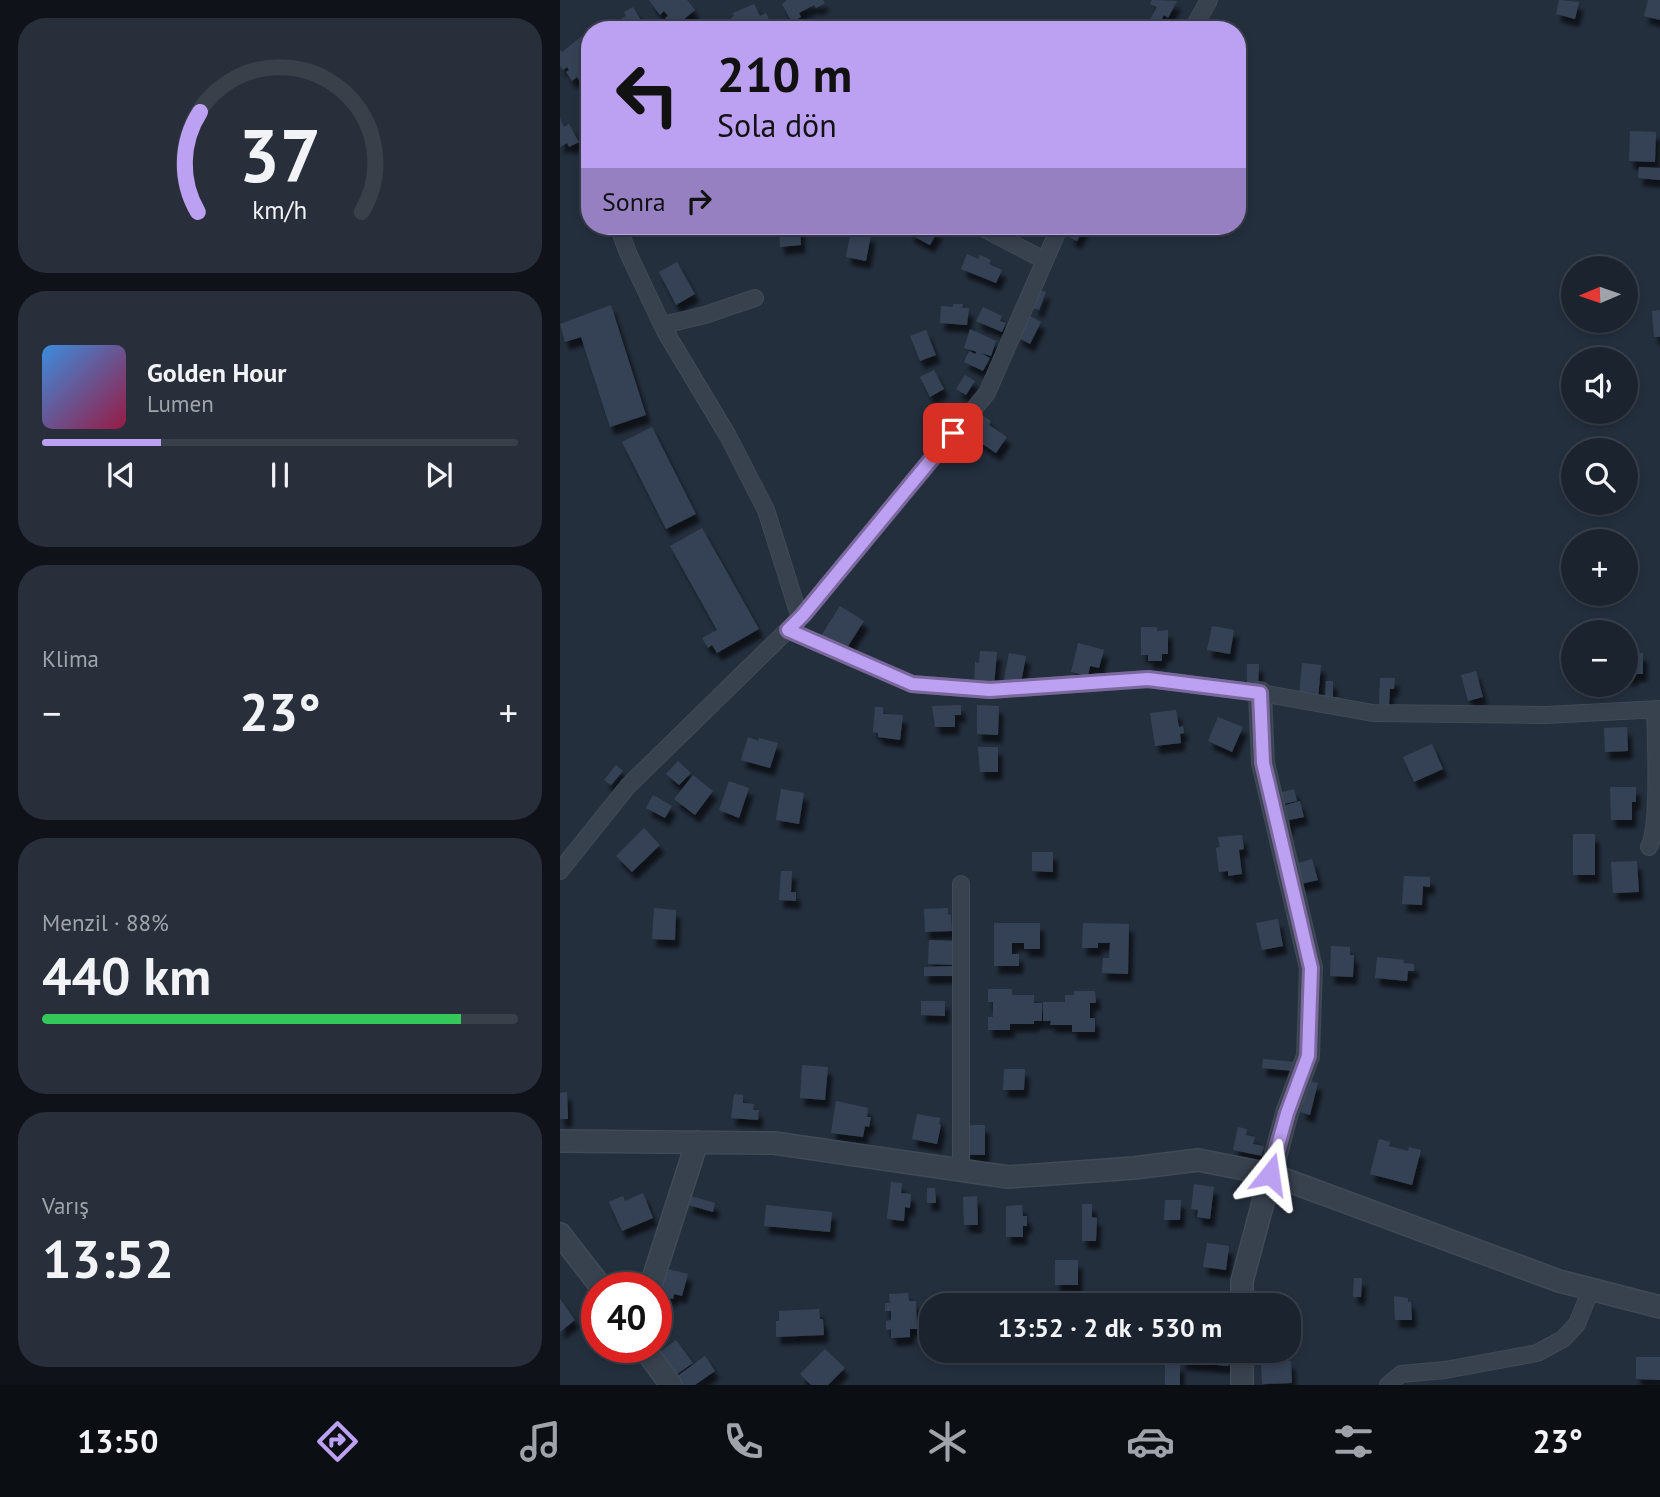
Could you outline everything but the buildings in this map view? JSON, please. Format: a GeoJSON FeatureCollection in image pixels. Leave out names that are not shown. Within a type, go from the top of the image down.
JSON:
{"type":"FeatureCollection","features":[{"type":"Feature","properties":{"kind":"street"},"geometry":{"type":"LineString","coordinates":[[1197,21],[1209,0]]}},
{"type":"Feature","properties":{"kind":"street"},"geometry":{"type":"LineString","coordinates":[[621,235],[663,325],[728,436],[766,510],[800,618]]}},
{"type":"Feature","properties":{"kind":"street"},"geometry":{"type":"LineString","coordinates":[[996,235],[1044,260]]}},
{"type":"Feature","properties":{"kind":"street"},"geometry":{"type":"LineString","coordinates":[[560,871],[628,786],[800,618],[986,393],[1056,235]]}},
{"type":"Feature","properties":{"kind":"street"},"geometry":{"type":"LineString","coordinates":[[663,325],[705,315],[755,298]]}},
{"type":"Feature","properties":{"kind":"street"},"geometry":{"type":"LineString","coordinates":[[788,630],[912,684],[990,690],[1148,679],[1260,693],[1373,713],[1546,715],[1658,709],[1657,822],[1654,842],[1649,848]]}},
{"type":"Feature","properties":{"kind":"street"},"geometry":{"type":"LineString","coordinates":[[1241,1293],[1241,1281],[1287,1113],[1308,1056],[1311,968],[1263,763],[1260,693]]}},
{"type":"Feature","properties":{"kind":"street"},"geometry":{"type":"LineString","coordinates":[[961,884],[961,1170]]}},
{"type":"Feature","properties":{"kind":"street"},"geometry":{"type":"LineString","coordinates":[[560,1141],[774,1143],[1008,1177],[1135,1168],[1198,1160],[1270,1174],[1559,1281],[1660,1307]]}},
{"type":"Feature","properties":{"kind":"street"},"geometry":{"type":"LineString","coordinates":[[655,1272],[697,1142]]}},
{"type":"Feature","properties":{"kind":"street"},"geometry":{"type":"LineString","coordinates":[[560,1234],[590,1272]]}},
{"type":"Feature","properties":{"kind":"street"},"geometry":{"type":"LineString","coordinates":[[1388,1385],[1401,1374],[1445,1377],[1537,1353],[1563,1339],[1577,1324],[1591,1289]]}},
{"type":"Feature","properties":{"kind":"street"},"geometry":{"type":"LineString","coordinates":[[655,1363],[671,1385]]}},
{"type":"Feature","properties":{"kind":"street"},"geometry":{"type":"LineString","coordinates":[[1242,1363],[1242,1385]]}},
{"type":"Feature","properties":{"kind":"route"},"geometry":{"type":"LineString","coordinates":[[953,433],[788,630],[912,684],[990,690],[1148,679],[1260,693],[1263,763],[1311,968],[1308,1056],[1287,1113],[1270,1174]]}}]}
